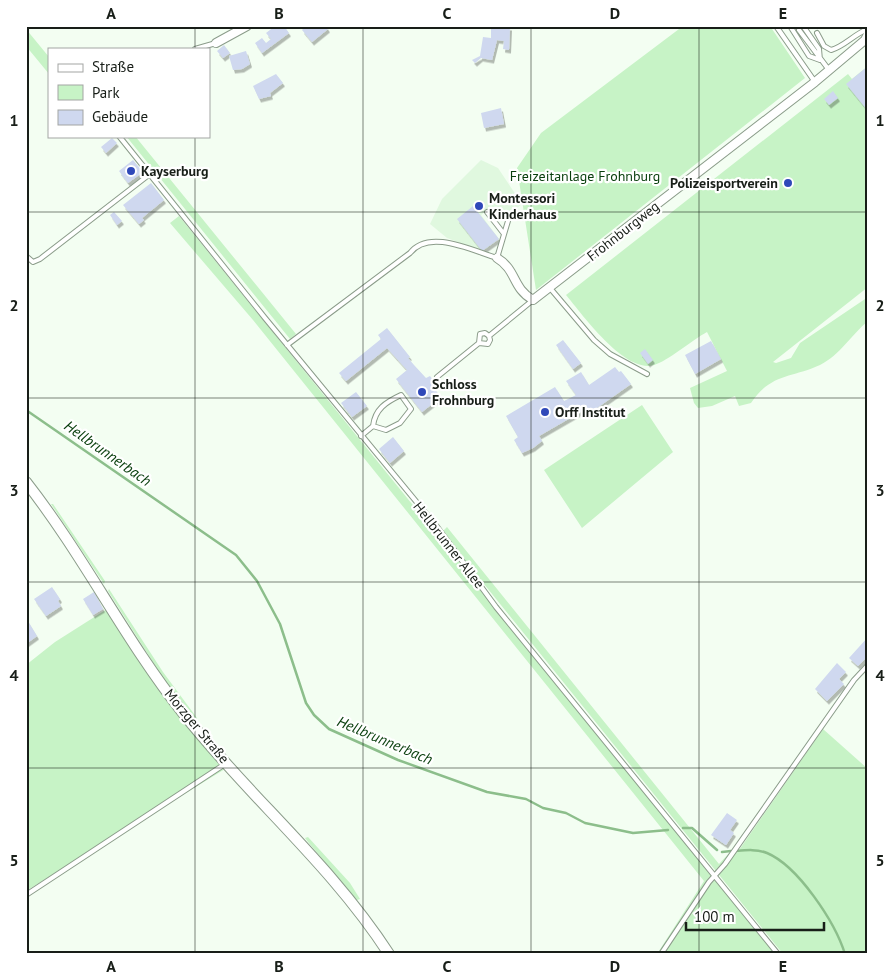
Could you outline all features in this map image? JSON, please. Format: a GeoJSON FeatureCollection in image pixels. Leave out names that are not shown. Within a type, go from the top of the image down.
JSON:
{"type":"FeatureCollection","features":[{"type":"Feature","properties":{"kind":"street"},"geometry":{"type":"LineString","coordinates":[[216,42],[247,26]]}},
{"type":"Feature","properties":{"kind":"street","name":"Frohnburgweg"},"geometry":{"type":"LineString","coordinates":[[533,300],[815,82],[865,40],[868,34]]}},
{"type":"Feature","properties":{"kind":"street"},"geometry":{"type":"LineString","coordinates":[[497,258],[506,264],[523,294],[533,300]]}},
{"type":"Feature","properties":{"kind":"street","name":"Morzger Straße"},"geometry":{"type":"LineString","coordinates":[[26,482],[86,566],[162,685],[184,715],[330,874],[389,954]]}},
{"type":"Feature","properties":{"kind":"lane"},"geometry":{"type":"LineString","coordinates":[[776,26],[815,82]]}},
{"type":"Feature","properties":{"kind":"lane"},"geometry":{"type":"LineString","coordinates":[[790,26],[809,56],[820,60]]}},
{"type":"Feature","properties":{"kind":"lane"},"geometry":{"type":"LineString","coordinates":[[803,26],[819,49],[820,60]]}},
{"type":"Feature","properties":{"kind":"lane"},"geometry":{"type":"LineString","coordinates":[[817,33],[824,46],[831,50],[838,48],[857,33],[868,29]]}},
{"type":"Feature","properties":{"kind":"lane"},"geometry":{"type":"LineString","coordinates":[[799,30],[829,70]]}},
{"type":"Feature","properties":{"kind":"lane"},"geometry":{"type":"LineString","coordinates":[[198,48],[216,42]]}},
{"type":"Feature","properties":{"kind":"lane","name":"Hellbrunner Allee"},"geometry":{"type":"LineString","coordinates":[[121,138],[361,436],[438,528],[496,607],[778,954]]}},
{"type":"Feature","properties":{"kind":"lane"},"geometry":{"type":"LineString","coordinates":[[26,256],[34,262],[40,259],[150,174]]}},
{"type":"Feature","properties":{"kind":"lane"},"geometry":{"type":"LineString","coordinates":[[488,212],[505,234]]}},
{"type":"Feature","properties":{"kind":"lane"},"geometry":{"type":"LineString","coordinates":[[287,345],[410,253],[414,246],[431,242],[444,242],[497,258],[508,221]]}},
{"type":"Feature","properties":{"kind":"lane"},"geometry":{"type":"LineString","coordinates":[[26,265],[31,260]]}},
{"type":"Feature","properties":{"kind":"lane"},"geometry":{"type":"LineString","coordinates":[[550,288],[594,340],[610,354],[647,374]]}},
{"type":"Feature","properties":{"kind":"lane"},"geometry":{"type":"LineString","coordinates":[[489,336],[533,300]]}},
{"type":"Feature","properties":{"kind":"lane"},"geometry":{"type":"LineString","coordinates":[[479,343],[478,338],[480,334],[485,333],[489,336]]}},
{"type":"Feature","properties":{"kind":"lane"},"geometry":{"type":"LineString","coordinates":[[479,343],[483,345],[488,344],[489,336]]}},
{"type":"Feature","properties":{"kind":"lane"},"geometry":{"type":"LineString","coordinates":[[437,377],[479,343]]}},
{"type":"Feature","properties":{"kind":"lane"},"geometry":{"type":"LineString","coordinates":[[361,436],[373,426],[374,416],[386,402],[401,395],[411,409],[400,423],[386,430],[373,426]]}},
{"type":"Feature","properties":{"kind":"lane"},"geometry":{"type":"LineString","coordinates":[[661,954],[714,876],[854,680],[868,665]]}},
{"type":"Feature","properties":{"kind":"lane"},"geometry":{"type":"LineString","coordinates":[[26,895],[227,763]]}},
{"type":"Feature","properties":{"kind":"shaded area","name":"Montessori Kinderhaus"},"geometry":{"type":"Polygon","coordinates":[[[481,160],[498,168],[522,204],[501,221],[491,207],[481,215],[499,239],[482,251],[447,238],[430,224],[442,199],[481,160]]]}},
{"type":"Feature","properties":{"kind":"green space","name":"Freizeitanlage Frohnburg"},"geometry":{"type":"Polygon","coordinates":[[[683,26],[770,26],[805,78],[536,290],[517,168],[541,133],[683,26]]]}},
{"type":"Feature","properties":{"kind":"green space"},"geometry":{"type":"Polygon","coordinates":[[[26,29],[48,56],[48,73],[26,46],[26,29]]]}},
{"type":"Feature","properties":{"kind":"green space","name":"Polizeisportverein"},"geometry":{"type":"Polygon","coordinates":[[[868,66],[868,287],[773,362],[776,363],[791,358],[800,343],[868,297],[868,321],[827,361],[774,381],[766,386],[751,403],[739,406],[735,396],[712,406],[698,408],[694,403],[690,388],[727,371],[707,332],[660,363],[643,365],[630,361],[618,352],[593,328],[566,295],[848,74],[852,79],[868,66]]]}},
{"type":"Feature","properties":{"kind":"green space"},"geometry":{"type":"Polygon","coordinates":[[[128,138],[137,138],[296,334],[290,339],[128,138]]]}},
{"type":"Feature","properties":{"kind":"green space"},"geometry":{"type":"Polygon","coordinates":[[[179,216],[776,954],[657,954],[704,881],[253,320],[170,223],[179,216]]]}},
{"type":"Feature","properties":{"kind":"green space"},"geometry":{"type":"Polygon","coordinates":[[[642,405],[673,452],[582,528],[544,470],[642,405]]]}},
{"type":"Feature","properties":{"kind":"green space"},"geometry":{"type":"Polygon","coordinates":[[[51,504],[53,504],[105,581],[104,584],[51,504]]]}},
{"type":"Feature","properties":{"kind":"green space"},"geometry":{"type":"Polygon","coordinates":[[[447,527],[719,864],[731,851],[737,853],[823,729],[868,769],[868,954],[783,954],[442,532],[447,527]]]}},
{"type":"Feature","properties":{"kind":"green space"},"geometry":{"type":"Polygon","coordinates":[[[109,589],[163,672],[197,718],[196,720],[166,683],[108,591],[109,589]]]}},
{"type":"Feature","properties":{"kind":"green space"},"geometry":{"type":"Polygon","coordinates":[[[107,609],[168,703],[225,769],[26,891],[26,665],[55,642],[107,609]]]}},
{"type":"Feature","properties":{"kind":"green space"},"geometry":{"type":"Polygon","coordinates":[[[308,837],[350,883],[360,899],[357,900],[308,842],[305,838],[308,837]]]}},
{"type":"Feature","properties":{"kind":"building"},"geometry":{"type":"Polygon","coordinates":[[[275,26],[284,26],[289,33],[262,53],[255,43],[262,38],[266,43],[271,39],[266,33],[275,26]]]}},
{"type":"Feature","properties":{"kind":"building"},"geometry":{"type":"Polygon","coordinates":[[[306,26],[326,26],[328,29],[312,42],[302,30],[306,26]]]}},
{"type":"Feature","properties":{"kind":"building"},"geometry":{"type":"Polygon","coordinates":[[[491,26],[510,27],[509,50],[503,49],[504,41],[497,40],[492,60],[481,58],[475,63],[472,60],[480,56],[483,37],[491,38],[491,26]]]}},
{"type":"Feature","properties":{"kind":"building"},"geometry":{"type":"Polygon","coordinates":[[[224,45],[230,53],[223,58],[217,51],[224,45]]]}},
{"type":"Feature","properties":{"kind":"building"},"geometry":{"type":"Polygon","coordinates":[[[246,51],[250,64],[242,69],[233,70],[229,56],[246,51]]]}},
{"type":"Feature","properties":{"kind":"building"},"geometry":{"type":"Polygon","coordinates":[[[868,66],[868,111],[846,84],[868,66]]]}},
{"type":"Feature","properties":{"kind":"building"},"geometry":{"type":"Polygon","coordinates":[[[276,74],[283,83],[270,93],[271,96],[259,99],[253,86],[276,74]]]}},
{"type":"Feature","properties":{"kind":"building"},"geometry":{"type":"Polygon","coordinates":[[[833,91],[838,98],[829,105],[824,99],[833,91]]]}},
{"type":"Feature","properties":{"kind":"building"},"geometry":{"type":"Polygon","coordinates":[[[501,108],[504,124],[484,128],[481,113],[501,108]]]}},
{"type":"Feature","properties":{"kind":"building"},"geometry":{"type":"Polygon","coordinates":[[[112,138],[117,143],[106,153],[101,147],[112,138]]]}},
{"type":"Feature","properties":{"kind":"building","name":"Kayserburg"},"geometry":{"type":"Polygon","coordinates":[[[133,160],[143,172],[128,183],[119,171],[133,160]]]}},
{"type":"Feature","properties":{"kind":"building"},"geometry":{"type":"Polygon","coordinates":[[[151,183],[164,200],[142,218],[144,220],[139,224],[123,205],[151,183]]]}},
{"type":"Feature","properties":{"kind":"building"},"geometry":{"type":"Polygon","coordinates":[[[473,206],[499,239],[482,251],[457,219],[473,206]]]}},
{"type":"Feature","properties":{"kind":"building"},"geometry":{"type":"Polygon","coordinates":[[[114,212],[122,221],[117,225],[110,215],[114,212]]]}},
{"type":"Feature","properties":{"kind":"building"},"geometry":{"type":"Polygon","coordinates":[[[387,328],[414,365],[426,378],[430,376],[436,384],[433,387],[441,397],[422,412],[396,379],[407,370],[387,348],[346,381],[339,373],[381,339],[378,335],[387,328]]]}},
{"type":"Feature","properties":{"kind":"building"},"geometry":{"type":"Polygon","coordinates":[[[563,340],[581,363],[573,369],[556,345],[563,340]]]}},
{"type":"Feature","properties":{"kind":"building"},"geometry":{"type":"Polygon","coordinates":[[[711,341],[721,359],[695,374],[685,355],[711,341]]]}},
{"type":"Feature","properties":{"kind":"building"},"geometry":{"type":"Polygon","coordinates":[[[645,349],[653,360],[648,364],[640,353],[645,349]]]}},
{"type":"Feature","properties":{"kind":"building","name":"Orff Institut"},"geometry":{"type":"Polygon","coordinates":[[[615,367],[619,372],[621,371],[631,384],[587,415],[584,410],[539,436],[542,441],[522,453],[514,440],[518,437],[506,416],[555,387],[564,401],[576,395],[566,381],[581,372],[589,385],[615,367]]]}},
{"type":"Feature","properties":{"kind":"building"},"geometry":{"type":"Polygon","coordinates":[[[356,392],[367,406],[352,417],[341,403],[356,392]]]}},
{"type":"Feature","properties":{"kind":"building"},"geometry":{"type":"Polygon","coordinates":[[[393,437],[404,451],[390,463],[379,449],[393,437]]]}},
{"type":"Feature","properties":{"kind":"building"},"geometry":{"type":"Polygon","coordinates":[[[52,587],[60,599],[58,601],[61,606],[46,616],[34,599],[52,587]]]}},
{"type":"Feature","properties":{"kind":"building"},"geometry":{"type":"Polygon","coordinates":[[[94,592],[103,609],[93,615],[83,599],[94,592]]]}},
{"type":"Feature","properties":{"kind":"building"},"geometry":{"type":"Polygon","coordinates":[[[26,618],[37,636],[26,644],[26,618]]]}},
{"type":"Feature","properties":{"kind":"building"},"geometry":{"type":"Polygon","coordinates":[[[868,637],[868,656],[858,666],[849,658],[868,637]]]}},
{"type":"Feature","properties":{"kind":"building"},"geometry":{"type":"Polygon","coordinates":[[[837,663],[846,672],[839,679],[844,684],[827,701],[815,689],[837,663]]]}},
{"type":"Feature","properties":{"kind":"building"},"geometry":{"type":"Polygon","coordinates":[[[727,813],[737,820],[730,830],[734,833],[726,845],[711,835],[727,813]]]}},
{"type":"Feature","properties":{"kind":"waterway","name":"Hellbrunnerbach"},"geometry":{"type":"LineString","coordinates":[[26,410],[236,555],[257,581],[280,624],[306,703],[314,715],[329,729],[398,760],[487,792],[526,799],[543,808],[566,813],[585,823],[633,833],[668,830]]}},
{"type":"Feature","properties":{"kind":"waterway","name":"Hellbrunnerbach"},"geometry":{"type":"LineString","coordinates":[[683,828],[692,828],[717,850]]}},
{"type":"Feature","properties":{"kind":"waterway","name":"Hellbrunnerbach"},"geometry":{"type":"LineString","coordinates":[[736,851],[756,850],[767,853],[791,870],[803,882],[824,911],[845,954]]}},
{"type":"Feature","properties":{"kind":"waterway","name":"Hellbrunnerbach"},"geometry":{"type":"LineString","coordinates":[[722,852],[731,851]]}},
{"type":"Feature","properties":{"kind":"place","name":"Kayserburg"},"geometry":{"type":"Point","coordinates":[131,171]}},
{"type":"Feature","properties":{"kind":"place","name":"Polizeisportverein"},"geometry":{"type":"Point","coordinates":[788,183]}},
{"type":"Feature","properties":{"kind":"place","name":"Montessori Kinderhaus"},"geometry":{"type":"Point","coordinates":[479,206]}},
{"type":"Feature","properties":{"kind":"place","name":"Schloss Frohnburg"},"geometry":{"type":"Point","coordinates":[422,392]}},
{"type":"Feature","properties":{"kind":"place","name":"Orff Institut"},"geometry":{"type":"Point","coordinates":[545,412]}}]}
